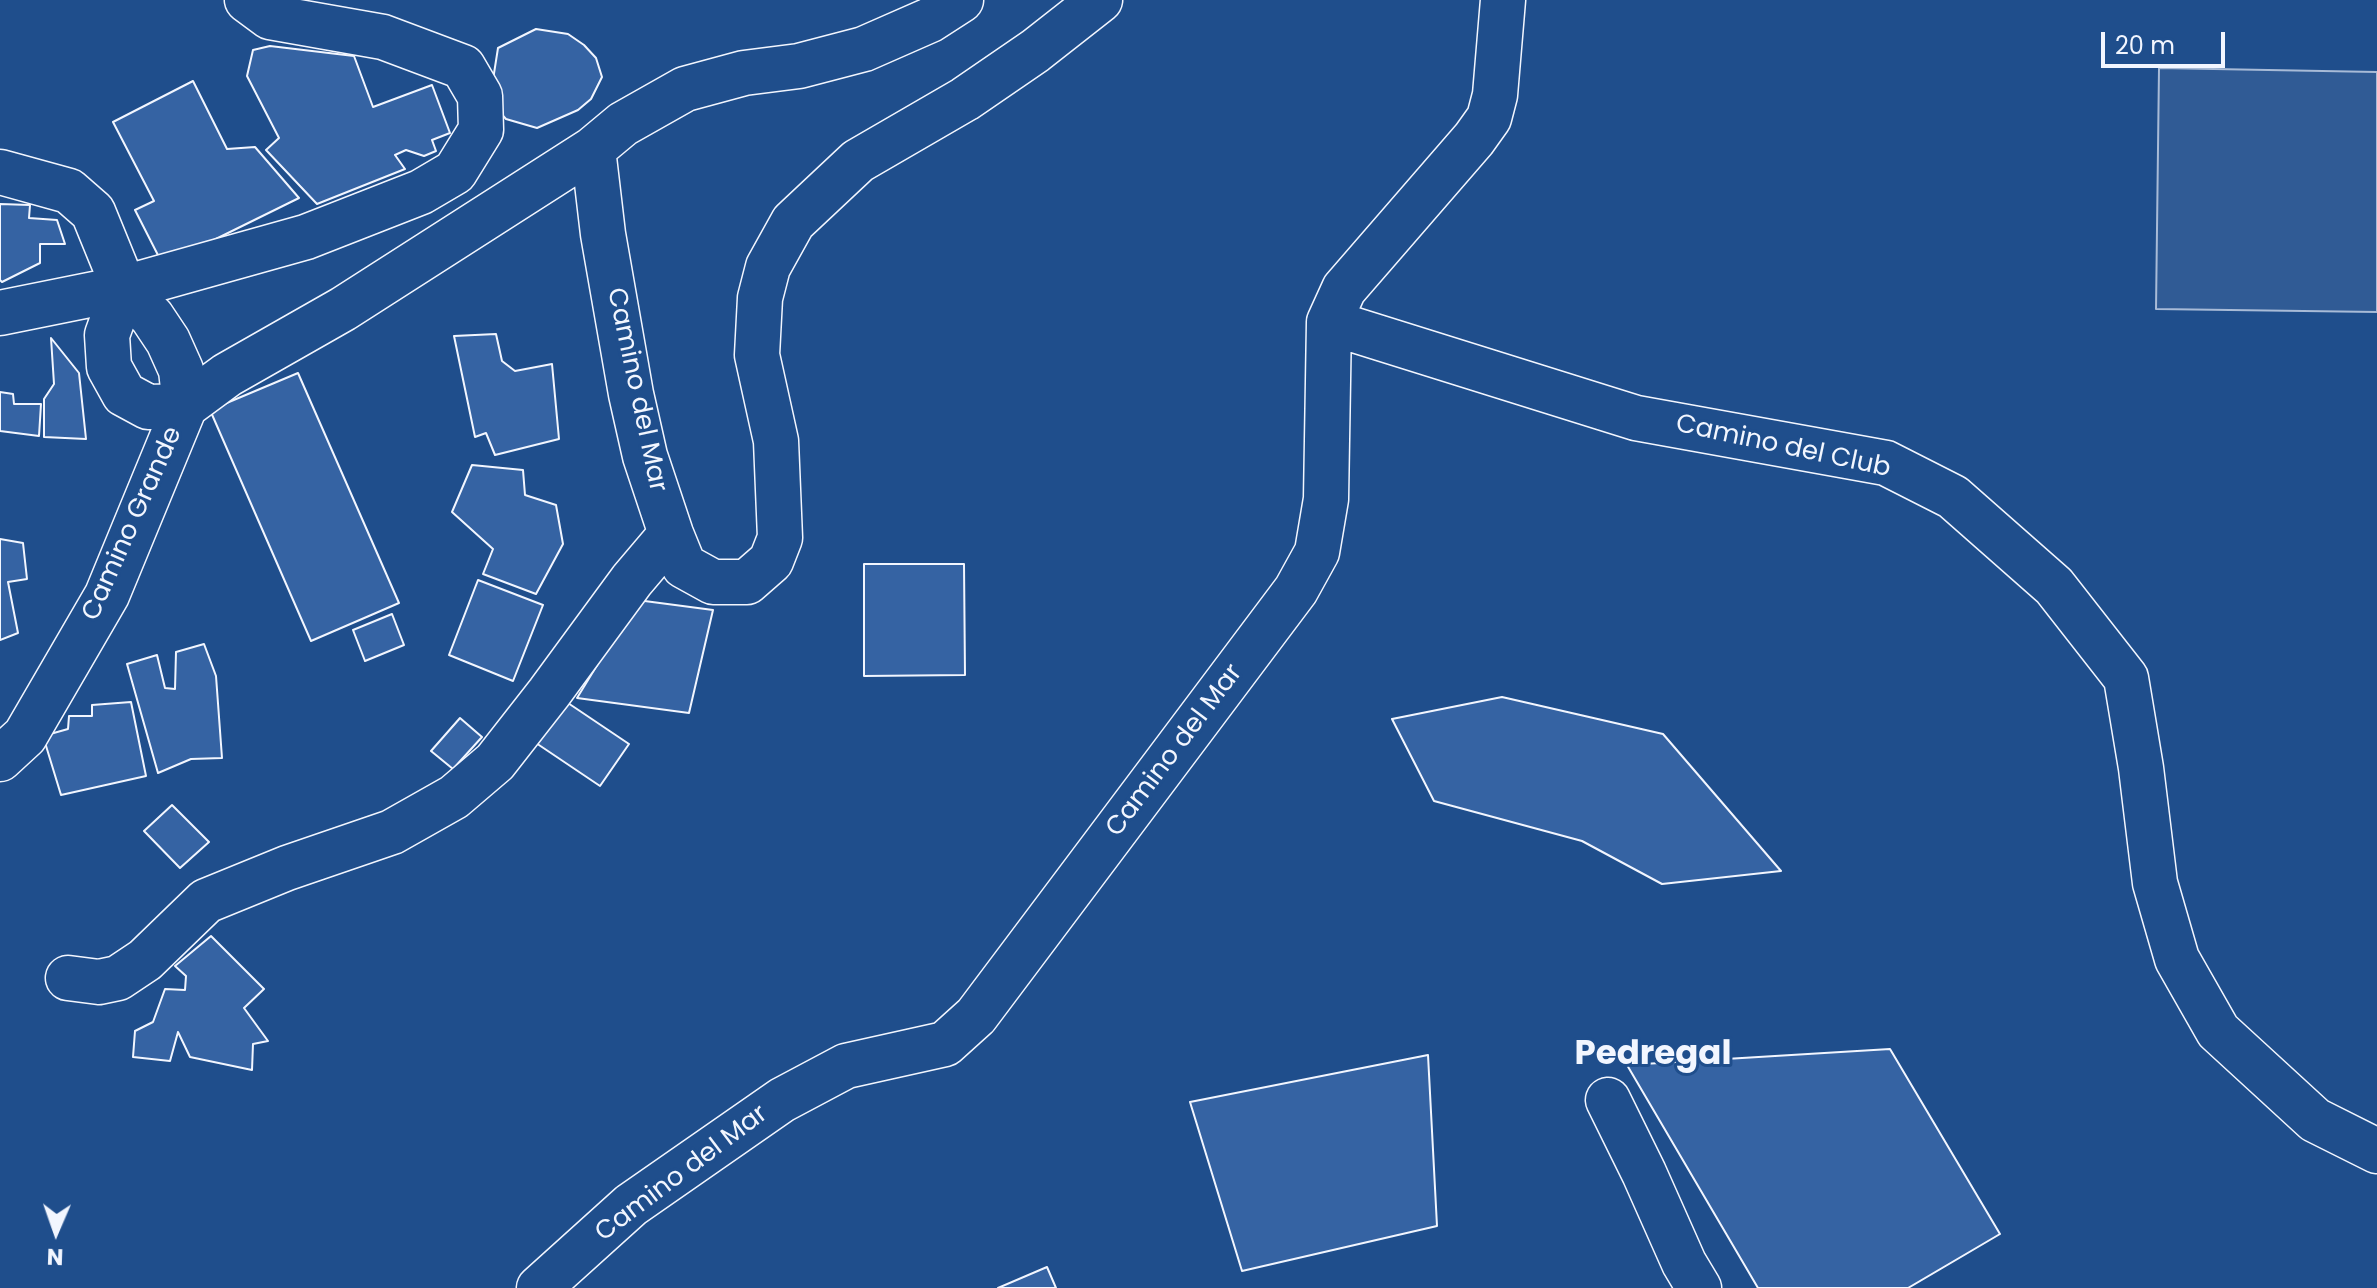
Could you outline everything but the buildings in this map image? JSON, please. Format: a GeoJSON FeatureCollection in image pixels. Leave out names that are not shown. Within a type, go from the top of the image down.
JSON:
{"type":"FeatureCollection","features":[{"type":"Feature","properties":{"kind":"street"},"geometry":{"type":"LineString","coordinates":[[0,313],[124,288],[306,237],[421,192],[455,172],[481,130],[480,96],[463,67],[383,37],[270,17],[247,0]]}},
{"type":"Feature","properties":{"kind":"street"},"geometry":{"type":"LineString","coordinates":[[124,288],[107,335],[109,367],[124,394],[148,407],[185,406],[227,375],[343,309],[593,149],[623,124],[685,89],[744,73],[799,66],[864,49],[930,20],[961,0]]}},
{"type":"Feature","properties":{"kind":"street","name":"Camino del Mar"},"geometry":{"type":"LineString","coordinates":[[593,149],[603,234],[631,394],[645,456],[671,534],[684,566],[713,582],[747,582],[771,561],[780,538],[776,441],[757,355],[760,298],[768,267],[793,222],[858,161],[965,99],[1035,51],[1100,0]]}},
{"type":"Feature","properties":{"kind":"street","name":"Camino del Mar"},"geometry":{"type":"LineString","coordinates":[[539,1288],[631,1205],[782,1100],[846,1066],[945,1044],[976,1016],[1296,590],[1317,552],[1326,499],[1329,322],[1344,289],[1455,162],[1489,118],[1495,95],[1503,0]]}},
{"type":"Feature","properties":{"kind":"street"},"geometry":{"type":"LineString","coordinates":[[0,172],[69,191],[93,212],[124,288],[152,317],[168,341],[181,370],[185,406]]}},
{"type":"Feature","properties":{"kind":"street","name":"Camino del Club"},"geometry":{"type":"LineString","coordinates":[[1329,322],[1636,418],[1886,463],[1953,497],[2054,586],[2126,678],[2155,883],[2177,959],[2218,1031],[2315,1120],[2377,1151]]}},
{"type":"Feature","properties":{"kind":"street","name":"Camino Grande"},"geometry":{"type":"LineString","coordinates":[[0,759],[25,736],[107,595],[185,406]]}},
{"type":"Feature","properties":{"kind":"street"},"geometry":{"type":"LineString","coordinates":[[68,978],[99,982],[118,978],[145,960],[206,901],[287,868],[392,832],[454,797],[495,762],[632,580],[671,534]]}},
{"type":"Feature","properties":{"kind":"street"},"geometry":{"type":"LineString","coordinates":[[1608,1100],[1684,1263],[1699,1288]]}},
{"type":"Feature","properties":{"kind":"shaded area"},"geometry":{"type":"Polygon","coordinates":[[[2159,68],[2377,72],[2377,312],[2156,309],[2159,68]]]}},
{"type":"Feature","properties":{"kind":"district","name":"Pedregal"},"geometry":{"type":"Point","coordinates":[1653,1055]}}]}
